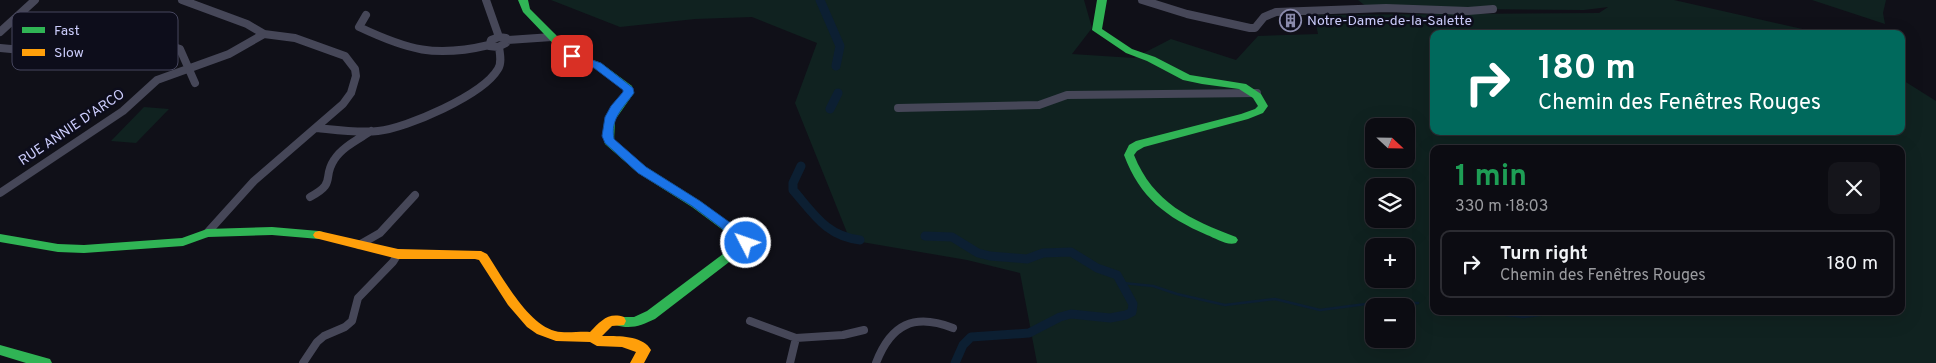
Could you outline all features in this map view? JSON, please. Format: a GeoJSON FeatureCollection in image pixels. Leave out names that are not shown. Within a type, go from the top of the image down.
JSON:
{"type":"FeatureCollection","features":[{"type":"Feature","properties":{"kind":"street"},"geometry":{"type":"LineString","coordinates":[[22,12],[35,0]]}},
{"type":"Feature","properties":{"kind":"street"},"geometry":{"type":"LineString","coordinates":[[182,0],[247,24],[264,34],[295,38],[337,52],[351,61],[355,69],[356,82],[352,93],[344,104],[254,181],[207,233]]}},
{"type":"Feature","properties":{"kind":"street"},"geometry":{"type":"LineString","coordinates":[[486,0],[499,37]]}},
{"type":"Feature","properties":{"kind":"street"},"geometry":{"type":"LineString","coordinates":[[523,0],[526,10],[572,56],[597,66],[628,88],[629,93],[614,108],[610,117],[607,136],[609,141],[642,170],[696,204],[745,240],[746,243],[651,315],[635,322],[609,321],[593,337]]}},
{"type":"Feature","properties":{"kind":"street"},"geometry":{"type":"LineString","coordinates":[[1102,0],[1100,15],[1096,22],[1097,30],[1128,50],[1154,61],[1162,68],[1177,74],[1204,82],[1241,85],[1260,96],[1263,106],[1259,111],[1244,117],[1140,144],[1133,148],[1129,155],[1130,163],[1142,184],[1172,212],[1190,223],[1232,240]]}},
{"type":"Feature","properties":{"kind":"street"},"geometry":{"type":"LineString","coordinates":[[1142,0],[1187,14],[1250,28],[1255,28],[1264,17],[1276,12],[1386,8],[1493,10]]}},
{"type":"Feature","properties":{"kind":"street"},"geometry":{"type":"LineString","coordinates":[[366,15],[359,27],[404,47],[426,51],[443,51],[489,45],[499,47],[504,45],[507,40]]}},
{"type":"Feature","properties":{"kind":"street"},"geometry":{"type":"LineString","coordinates":[[0,32],[12,21]]}},
{"type":"Feature","properties":{"kind":"street","name":"RUE ANNIE D'ARCO"},"geometry":{"type":"LineString","coordinates":[[0,193],[123,111],[152,83],[239,49],[264,34]]}},
{"type":"Feature","properties":{"kind":"street"},"geometry":{"type":"LineString","coordinates":[[489,45],[491,40],[499,37],[507,40],[552,37]]}},
{"type":"Feature","properties":{"kind":"street"},"geometry":{"type":"LineString","coordinates":[[317,128],[380,131],[418,120],[442,109],[481,86],[499,68],[499,47]]}},
{"type":"Feature","properties":{"kind":"street"},"geometry":{"type":"LineString","coordinates":[[0,48],[12,49]]}},
{"type":"Feature","properties":{"kind":"street"},"geometry":{"type":"LineString","coordinates":[[178,48],[180,49],[195,83]]}},
{"type":"Feature","properties":{"kind":"street"},"geometry":{"type":"LineString","coordinates":[[898,108],[1039,105],[1067,95],[1256,93]]}},
{"type":"Feature","properties":{"kind":"street"},"geometry":{"type":"LineString","coordinates":[[310,197],[320,192],[328,184],[332,162],[339,153],[371,131]]}},
{"type":"Feature","properties":{"kind":"street"},"geometry":{"type":"LineString","coordinates":[[359,245],[380,233],[415,195]]}},
{"type":"Feature","properties":{"kind":"street"},"geometry":{"type":"LineString","coordinates":[[0,238],[58,248],[90,249],[183,242],[207,233],[242,231],[298,232],[349,240],[359,245],[398,254],[478,255],[483,257],[527,318],[542,332],[549,335],[593,337],[597,341],[634,344],[642,347],[644,350],[637,363]]}},
{"type":"Feature","properties":{"kind":"street"},"geometry":{"type":"LineString","coordinates":[[304,363],[317,342],[324,336],[345,328],[352,322],[358,298],[393,262],[398,254]]}},
{"type":"Feature","properties":{"kind":"street"},"geometry":{"type":"LineString","coordinates":[[750,320],[796,338],[843,335],[864,330]]}},
{"type":"Feature","properties":{"kind":"street"},"geometry":{"type":"LineString","coordinates":[[876,363],[881,347],[887,338],[897,330],[918,321],[941,322],[953,328]]}},
{"type":"Feature","properties":{"kind":"street"},"geometry":{"type":"LineString","coordinates":[[790,363],[796,338]]}},
{"type":"Feature","properties":{"kind":"street"},"geometry":{"type":"LineString","coordinates":[[0,350],[45,363]]}},
{"type":"Feature","properties":{"kind":"green space"},"geometry":{"type":"Polygon","coordinates":[[[551,0],[1084,0],[1092,28],[1072,54],[1134,58],[1171,39],[1236,60],[1258,36],[1318,34],[1314,15],[1599,13],[1608,7],[1584,10],[1368,8],[1358,0],[1674,0],[1807,30],[1430,30],[1430,135],[1905,135],[1905,82],[1936,101],[1936,363],[1037,363],[1020,273],[967,260],[850,240],[795,103],[817,43],[752,17],[695,19],[620,27],[551,0]]]}},
{"type":"Feature","properties":{"kind":"green space"},"geometry":{"type":"Polygon","coordinates":[[[1812,0],[1886,0],[1883,13],[1885,24],[1812,0]]]}},
{"type":"Feature","properties":{"kind":"green space"},"geometry":{"type":"Polygon","coordinates":[[[144,107],[169,109],[136,143],[111,141],[144,107]]]}},
{"type":"Feature","properties":{"kind":"building","name":"Notre-Dame-de-la-Salette"},"geometry":{"type":"Polygon","coordinates":[[[1283,17],[1296,17],[1299,28],[1285,27],[1283,17]]]}},
{"type":"Feature","properties":{"kind":"waterway"},"geometry":{"type":"LineString","coordinates":[[820,0],[840,46],[836,66]]}},
{"type":"Feature","properties":{"kind":"waterway"},"geometry":{"type":"LineString","coordinates":[[830,109],[838,93]]}},
{"type":"Feature","properties":{"kind":"waterway"},"geometry":{"type":"LineString","coordinates":[[801,166],[793,183],[793,190],[814,215],[829,229],[848,238],[860,240]]}},
{"type":"Feature","properties":{"kind":"waterway"},"geometry":{"type":"LineString","coordinates":[[925,236],[952,237],[978,253],[990,256],[1027,259],[1043,253],[1071,252],[1097,268],[1117,275],[1133,304],[1132,312],[1126,315],[1110,318],[1071,314],[1060,317],[1029,333],[971,337],[963,345],[955,363]]}},
{"type":"Feature","properties":{"kind":"waterway"},"geometry":{"type":"LineString","coordinates":[[1123,283],[1153,286],[1177,294],[1225,305],[1275,299],[1320,310],[1366,304],[1418,303]]}},
{"type":"Feature","properties":{"kind":"waterway"},"geometry":{"type":"LineString","coordinates":[[1507,315],[1523,317],[1539,315]]}},
{"type":"Feature","properties":{"kind":"traffic: fast"},"geometry":{"type":"LineString","coordinates":[[523,0],[526,10],[569,54],[597,65],[628,88],[629,93],[610,120],[609,141],[642,170],[696,204],[745,240],[746,243],[651,315],[635,322],[620,321]]}},
{"type":"Feature","properties":{"kind":"traffic: fast"},"geometry":{"type":"LineString","coordinates":[[1102,0],[1097,30],[1121,46],[1187,77],[1202,81],[1242,86],[1257,96],[1263,106],[1259,111],[1244,117],[1140,144],[1133,148],[1129,155],[1135,172],[1145,186],[1169,210],[1200,227],[1232,240]]}},
{"type":"Feature","properties":{"kind":"traffic: fast"},"geometry":{"type":"LineString","coordinates":[[0,238],[58,248],[84,249],[183,242],[207,233],[272,231],[319,235]]}},
{"type":"Feature","properties":{"kind":"traffic: fast"},"geometry":{"type":"LineString","coordinates":[[0,350],[45,363]]}},
{"type":"Feature","properties":{"kind":"traffic: slow"},"geometry":{"type":"LineString","coordinates":[[319,235],[398,254],[477,254],[483,257],[504,290],[522,313],[541,331],[561,337],[593,337]]}},
{"type":"Feature","properties":{"kind":"traffic: slow"},"geometry":{"type":"LineString","coordinates":[[620,321],[609,321],[593,337],[597,341],[622,341],[639,346],[644,350],[637,363]]}},
{"type":"Feature","properties":{"kind":"place","name":"Notre-Dame-de-la-Salette"},"geometry":{"type":"Point","coordinates":[1291,21]}},
{"type":"Feature","properties":{"kind":"route"},"geometry":{"type":"LineString","coordinates":[[572,56],[594,63],[628,88],[629,93],[614,108],[610,117],[607,136],[609,141],[642,170],[696,204],[745,240],[746,243]]}}]}
